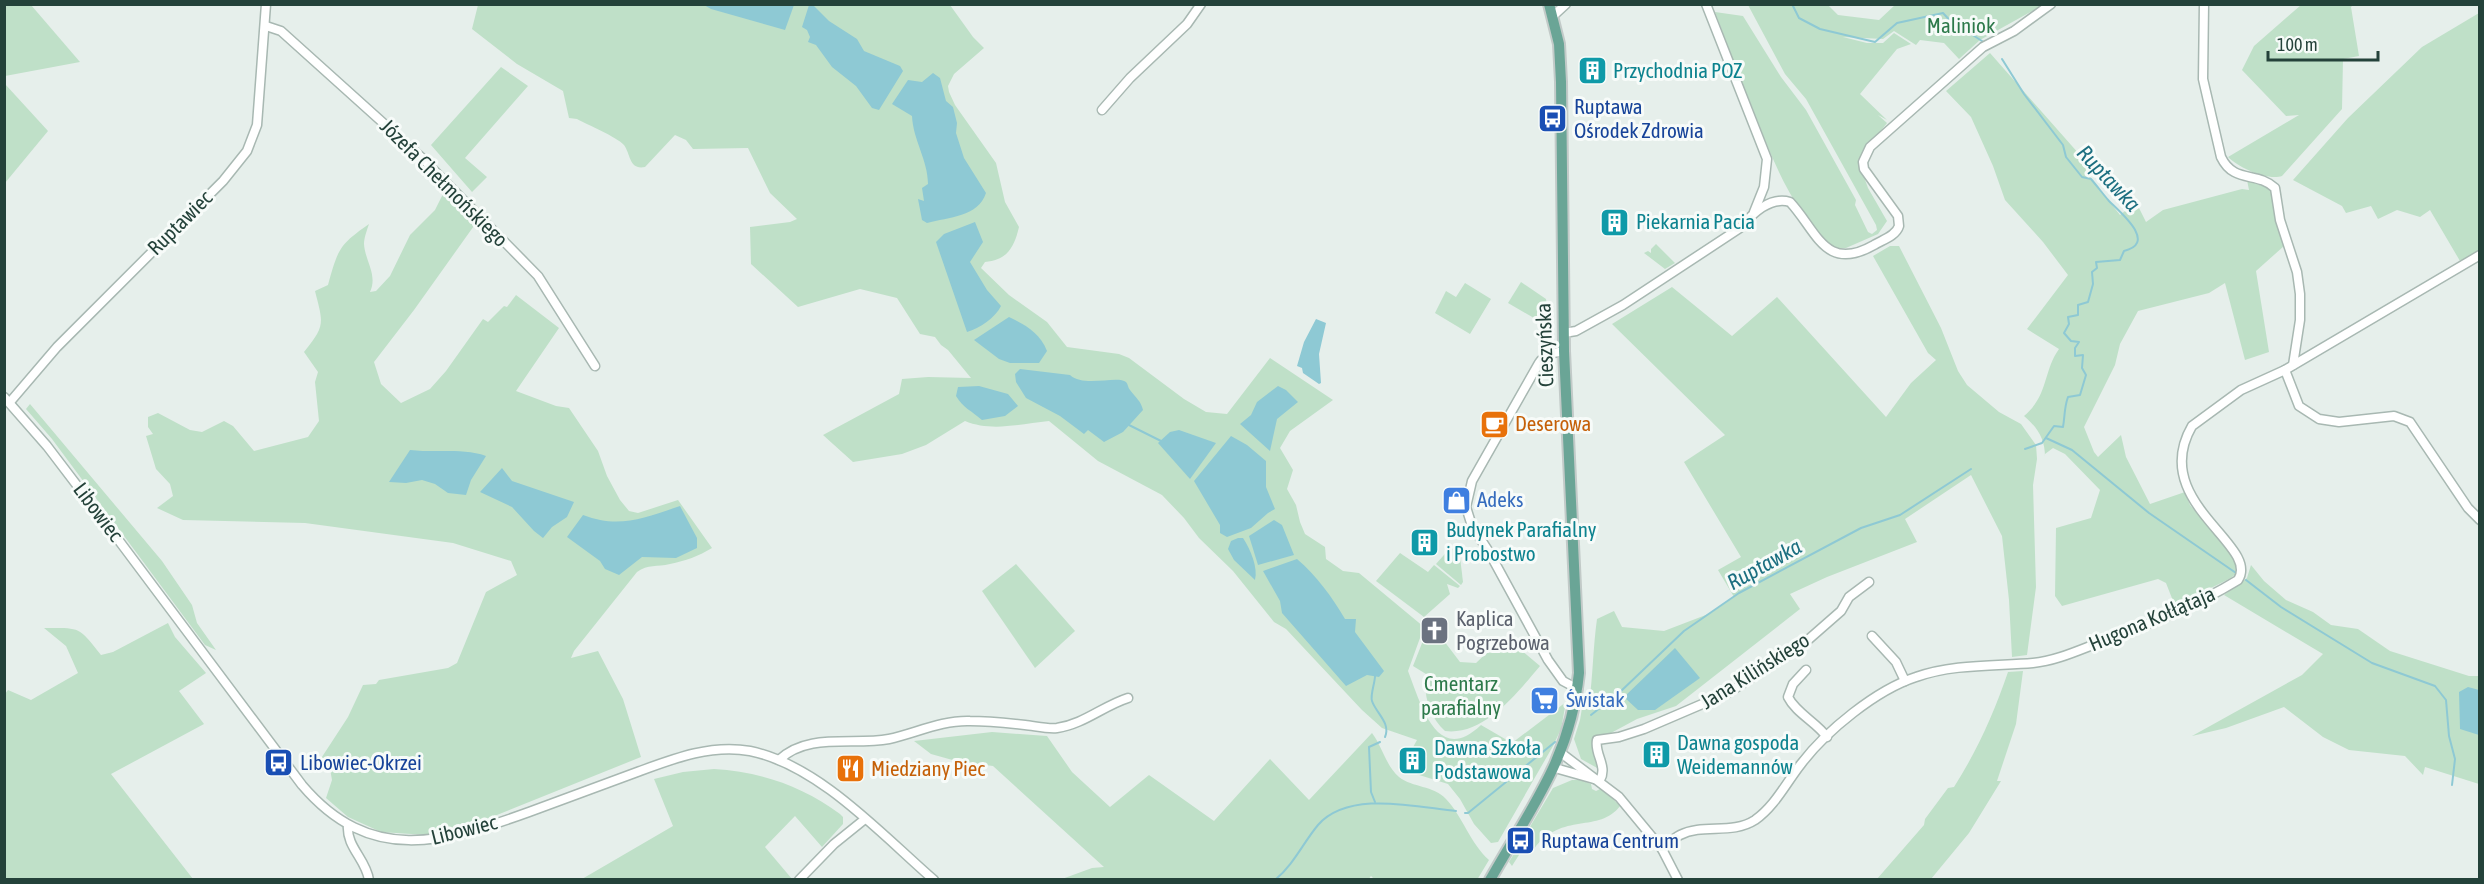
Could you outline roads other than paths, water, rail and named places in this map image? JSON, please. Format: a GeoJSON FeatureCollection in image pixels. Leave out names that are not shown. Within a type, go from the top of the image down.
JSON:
{"type":"FeatureCollection","features":[{"type":"Feature","properties":{"kind":"main road","name":"Cieszyńska"},"geometry":{"type":"LineString","coordinates":[[1490,879],[1555,768],[1572,720],[1578,689],[1579,633],[1564,351],[1561,82],[1559,44],[1550,4]]}},
{"type":"Feature","properties":{"kind":"street","name":"Ruptawiec"},"geometry":{"type":"LineString","coordinates":[[7,400],[223,181],[247,151],[258,125],[266,4]]}},
{"type":"Feature","properties":{"kind":"street"},"geometry":{"type":"LineString","coordinates":[[1102,110],[1130,78],[1187,24],[1201,4]]}},
{"type":"Feature","properties":{"kind":"street"},"geometry":{"type":"LineString","coordinates":[[1553,16],[1566,4]]}},
{"type":"Feature","properties":{"kind":"street"},"geometry":{"type":"LineString","coordinates":[[1706,4],[1767,159],[1764,187],[1752,215]]}},
{"type":"Feature","properties":{"kind":"street"},"geometry":{"type":"LineString","coordinates":[[1564,333],[1576,331],[1632,299],[1740,228],[1752,215],[1765,206],[1783,200],[1790,202],[1796,209],[1817,241],[1836,254],[1846,255],[1866,250],[1894,233],[1899,226],[1898,216],[1864,168],[1863,162],[1870,147],[1983,47],[2014,31],[2051,4]]}},
{"type":"Feature","properties":{"kind":"street"},"geometry":{"type":"LineString","coordinates":[[2204,4],[2203,79],[2222,157],[2234,172],[2262,180],[2275,188],[2280,220],[2297,272],[2301,320],[2289,367],[2299,406],[2319,419],[2339,422],[2394,416],[2410,422],[2468,508],[2480,520]]}},
{"type":"Feature","properties":{"kind":"street","name":"Józefa Chełmońskiego"},"geometry":{"type":"LineString","coordinates":[[266,26],[281,31],[421,157],[538,276],[595,366]]}},
{"type":"Feature","properties":{"kind":"street","name":"Hugona Kołłątaja"},"geometry":{"type":"LineString","coordinates":[[1662,849],[1680,835],[1692,831],[1736,828],[1754,821],[1774,802],[1802,763],[1827,737],[1861,709],[1905,681],[1938,670],[2048,660],[2182,611],[2238,580],[2242,566],[2238,555],[2198,507],[2187,489],[2182,468],[2184,445],[2187,434],[2197,420],[2241,390],[2289,367],[2480,255]]}},
{"type":"Feature","properties":{"kind":"street"},"geometry":{"type":"LineString","coordinates":[[1564,351],[1550,353],[1539,363],[1472,482],[1466,507],[1472,526],[1489,552],[1548,660],[1563,681],[1578,689]]}},
{"type":"Feature","properties":{"kind":"street","name":"Libowiec"},"geometry":{"type":"LineString","coordinates":[[7,400],[104,521],[302,785],[325,810],[348,825],[372,835],[399,840],[425,841],[449,838],[674,759],[705,751],[737,749],[779,760],[813,776],[934,879]]}},
{"type":"Feature","properties":{"kind":"street","name":"Jana Kilińskiego"},"geometry":{"type":"LineString","coordinates":[[1600,780],[1604,772],[1597,748],[1598,740],[1619,737],[1644,729],[1728,693],[1801,646],[1841,611],[1849,597],[1869,582]]}},
{"type":"Feature","properties":{"kind":"street"},"geometry":{"type":"LineString","coordinates":[[1872,636],[1896,662],[1905,681]]}},
{"type":"Feature","properties":{"kind":"street"},"geometry":{"type":"LineString","coordinates":[[1806,670],[1793,684],[1788,697],[1791,703],[1827,737]]}},
{"type":"Feature","properties":{"kind":"street"},"geometry":{"type":"LineString","coordinates":[[779,760],[797,748],[812,744],[888,739],[936,725],[967,720],[1063,727],[1086,719],[1111,704],[1128,698]]}},
{"type":"Feature","properties":{"kind":"street"},"geometry":{"type":"LineString","coordinates":[[1561,753],[1600,780],[1619,797],[1662,849],[1678,879]]}},
{"type":"Feature","properties":{"kind":"street"},"geometry":{"type":"LineString","coordinates":[[1555,768],[1600,780]]}},
{"type":"Feature","properties":{"kind":"street"},"geometry":{"type":"LineString","coordinates":[[799,879],[834,844],[865,819]]}},
{"type":"Feature","properties":{"kind":"street"},"geometry":{"type":"LineString","coordinates":[[348,825],[348,837],[367,870],[369,879]]}},
{"type":"Feature","properties":{"kind":"water"},"geometry":{"type":"Polygon","coordinates":[[[704,5],[794,5],[785,30],[704,5]]]}},
{"type":"Feature","properties":{"kind":"water"},"geometry":{"type":"Polygon","coordinates":[[[809,5],[813,5],[829,21],[857,39],[864,51],[900,66],[903,71],[879,110],[872,108],[856,86],[832,67],[816,45],[808,42],[810,37],[807,30],[802,27],[809,5]]]}},
{"type":"Feature","properties":{"kind":"water"},"geometry":{"type":"Polygon","coordinates":[[[933,73],[940,78],[946,101],[953,107],[957,123],[956,133],[964,158],[986,193],[982,201],[970,211],[927,223],[922,220],[918,199],[924,201],[922,188],[928,184],[927,175],[912,116],[892,104],[908,80],[922,82],[933,73]]]}},
{"type":"Feature","properties":{"kind":"water"},"geometry":{"type":"Polygon","coordinates":[[[975,222],[983,242],[970,262],[987,290],[1001,306],[987,322],[967,332],[936,242],[944,234],[975,222]]]}},
{"type":"Feature","properties":{"kind":"water"},"geometry":{"type":"Polygon","coordinates":[[[1009,317],[1036,334],[1044,345],[1047,351],[1039,363],[1010,363],[999,359],[974,340],[1009,317]]]}},
{"type":"Feature","properties":{"kind":"water"},"geometry":{"type":"Polygon","coordinates":[[[1316,319],[1326,323],[1319,354],[1321,383],[1319,384],[1297,366],[1304,342],[1316,319]]]}},
{"type":"Feature","properties":{"kind":"water"},"geometry":{"type":"Polygon","coordinates":[[[1020,369],[1070,375],[1083,381],[1122,380],[1127,383],[1143,410],[1123,432],[1104,442],[1088,430],[1084,434],[1060,416],[1026,398],[1016,382],[1015,374],[1020,369]]]}},
{"type":"Feature","properties":{"kind":"water"},"geometry":{"type":"Polygon","coordinates":[[[979,386],[1008,394],[1018,406],[1005,416],[982,420],[956,396],[958,387],[979,386]]]}},
{"type":"Feature","properties":{"kind":"water"},"geometry":{"type":"Polygon","coordinates":[[[1278,386],[1286,390],[1298,402],[1277,419],[1270,451],[1240,424],[1251,415],[1257,402],[1278,386]]]}},
{"type":"Feature","properties":{"kind":"water"},"geometry":{"type":"Polygon","coordinates":[[[1179,430],[1216,443],[1190,479],[1158,443],[1170,432],[1179,430]]]}},
{"type":"Feature","properties":{"kind":"water"},"geometry":{"type":"Polygon","coordinates":[[[1231,436],[1247,445],[1266,461],[1266,487],[1275,509],[1251,528],[1227,537],[1220,533],[1220,525],[1194,481],[1231,436]]]}},
{"type":"Feature","properties":{"kind":"water"},"geometry":{"type":"Polygon","coordinates":[[[410,450],[468,452],[486,456],[471,480],[466,495],[448,493],[435,484],[422,480],[406,483],[389,482],[410,450]]]}},
{"type":"Feature","properties":{"kind":"water"},"geometry":{"type":"Polygon","coordinates":[[[502,468],[512,481],[574,502],[567,517],[552,527],[543,538],[512,507],[480,492],[502,468]]]}},
{"type":"Feature","properties":{"kind":"water"},"geometry":{"type":"Polygon","coordinates":[[[680,506],[697,538],[697,548],[676,558],[642,557],[619,575],[605,569],[600,561],[567,537],[583,515],[608,521],[632,520],[680,506]]]}},
{"type":"Feature","properties":{"kind":"water"},"geometry":{"type":"Polygon","coordinates":[[[1274,520],[1282,525],[1294,555],[1258,565],[1249,536],[1274,520]]]}},
{"type":"Feature","properties":{"kind":"water"},"geometry":{"type":"Polygon","coordinates":[[[1243,538],[1251,553],[1256,570],[1255,580],[1234,560],[1228,549],[1231,541],[1243,538]]]}},
{"type":"Feature","properties":{"kind":"water"},"geometry":{"type":"Polygon","coordinates":[[[1297,559],[1324,587],[1345,619],[1356,619],[1355,632],[1384,671],[1379,677],[1367,675],[1346,686],[1282,613],[1280,601],[1263,571],[1297,559]]]}},
{"type":"Feature","properties":{"kind":"water"},"geometry":{"type":"Polygon","coordinates":[[[1675,648],[1700,678],[1655,710],[1638,710],[1624,697],[1675,648]]]}},
{"type":"Feature","properties":{"kind":"water"},"geometry":{"type":"Polygon","coordinates":[[[2468,687],[2479,690],[2479,735],[2460,729],[2459,692],[2468,687]]]}},
{"type":"Feature","properties":{"kind":"waterway","name":"Ruptawka"},"geometry":{"type":"LineString","coordinates":[[1792,4],[1799,18],[1820,29],[1875,42],[1897,23],[1943,13],[1956,27],[1962,28],[1985,43]]}},
{"type":"Feature","properties":{"kind":"waterway","name":"Ruptawka"},"geometry":{"type":"LineString","coordinates":[[2002,59],[2024,94],[2063,145],[2066,157],[2082,177],[2091,179],[2128,220],[2138,241],[2134,247],[2124,251],[2120,260],[2096,262],[2097,268],[2092,272],[2093,284],[2088,302],[2078,305],[2078,315],[2068,317],[2069,324],[2064,333],[2071,341],[2079,342],[2075,348],[2075,356],[2083,355],[2082,368],[2086,375],[2080,395],[2068,397],[2063,427],[2054,426],[2042,443],[2025,449]]}},
{"type":"Feature","properties":{"kind":"waterway"},"geometry":{"type":"LineString","coordinates":[[1129,425],[1161,441]]}},
{"type":"Feature","properties":{"kind":"waterway"},"geometry":{"type":"LineString","coordinates":[[2046,438],[2072,450],[2149,513],[2236,573]]}},
{"type":"Feature","properties":{"kind":"waterway","name":"Ruptawka"},"geometry":{"type":"LineString","coordinates":[[1591,715],[1620,692],[1684,631],[1739,593],[1861,528],[1900,515],[1971,469]]}},
{"type":"Feature","properties":{"kind":"waterway"},"geometry":{"type":"LineString","coordinates":[[2246,580],[2281,607],[2372,663],[2435,686],[2446,700],[2449,736],[2455,759],[2452,785]]}},
{"type":"Feature","properties":{"kind":"waterway"},"geometry":{"type":"LineString","coordinates":[[1375,676],[1372,698],[1385,723],[1385,737]]}},
{"type":"Feature","properties":{"kind":"waterway"},"geometry":{"type":"LineString","coordinates":[[1375,802],[1371,792],[1369,747],[1380,742]]}},
{"type":"Feature","properties":{"kind":"waterway","name":"Ruptawka"},"geometry":{"type":"LineString","coordinates":[[1465,813],[1468,813],[1555,742]]}},
{"type":"Feature","properties":{"kind":"waterway","name":"Ruptawka"},"geometry":{"type":"LineString","coordinates":[[1275,880],[1293,860],[1318,825],[1331,814],[1347,807],[1384,803],[1456,811]]}},
{"type":"Feature","properties":{"kind":"place","name":"Przychodnia POZ"},"geometry":{"type":"Point","coordinates":[1592,71]}},
{"type":"Feature","properties":{"kind":"place","name":"Ruptawa Ośrodek Zdrowia"},"geometry":{"type":"Point","coordinates":[1553,119]}},
{"type":"Feature","properties":{"kind":"place","name":"Piekarnia Pacia"},"geometry":{"type":"Point","coordinates":[1615,222]}},
{"type":"Feature","properties":{"kind":"place","name":"Deserowa"},"geometry":{"type":"Point","coordinates":[1494,424]}},
{"type":"Feature","properties":{"kind":"place","name":"Adeks"},"geometry":{"type":"Point","coordinates":[1456,500]}},
{"type":"Feature","properties":{"kind":"place","name":"Budynek Parafialny i Probostwo"},"geometry":{"type":"Point","coordinates":[1425,542]}},
{"type":"Feature","properties":{"kind":"place","name":"Kaplica Pogrzebowa"},"geometry":{"type":"Point","coordinates":[1435,631]}},
{"type":"Feature","properties":{"kind":"place","name":"Świstak"},"geometry":{"type":"Point","coordinates":[1545,700]}},
{"type":"Feature","properties":{"kind":"place","name":"Dawna gospoda Weidemannów"},"geometry":{"type":"Point","coordinates":[1656,755]}},
{"type":"Feature","properties":{"kind":"place","name":"Dawna Szkoła Podstawowa"},"geometry":{"type":"Point","coordinates":[1413,760]}},
{"type":"Feature","properties":{"kind":"place","name":"Libowiec-Okrzei"},"geometry":{"type":"Point","coordinates":[279,763]}},
{"type":"Feature","properties":{"kind":"place","name":"Miedziany Piec"},"geometry":{"type":"Point","coordinates":[850,769]}},
{"type":"Feature","properties":{"kind":"place","name":"Ruptawa Centrum"},"geometry":{"type":"Point","coordinates":[1520,841]}},
{"type":"Feature","properties":{"kind":"park label","name":"Maliniok"},"geometry":{"type":"Point","coordinates":[1961,26]}},
{"type":"Feature","properties":{"kind":"park label","name":"Cmentarz parafialny"},"geometry":{"type":"Point","coordinates":[1461,696]}}]}
